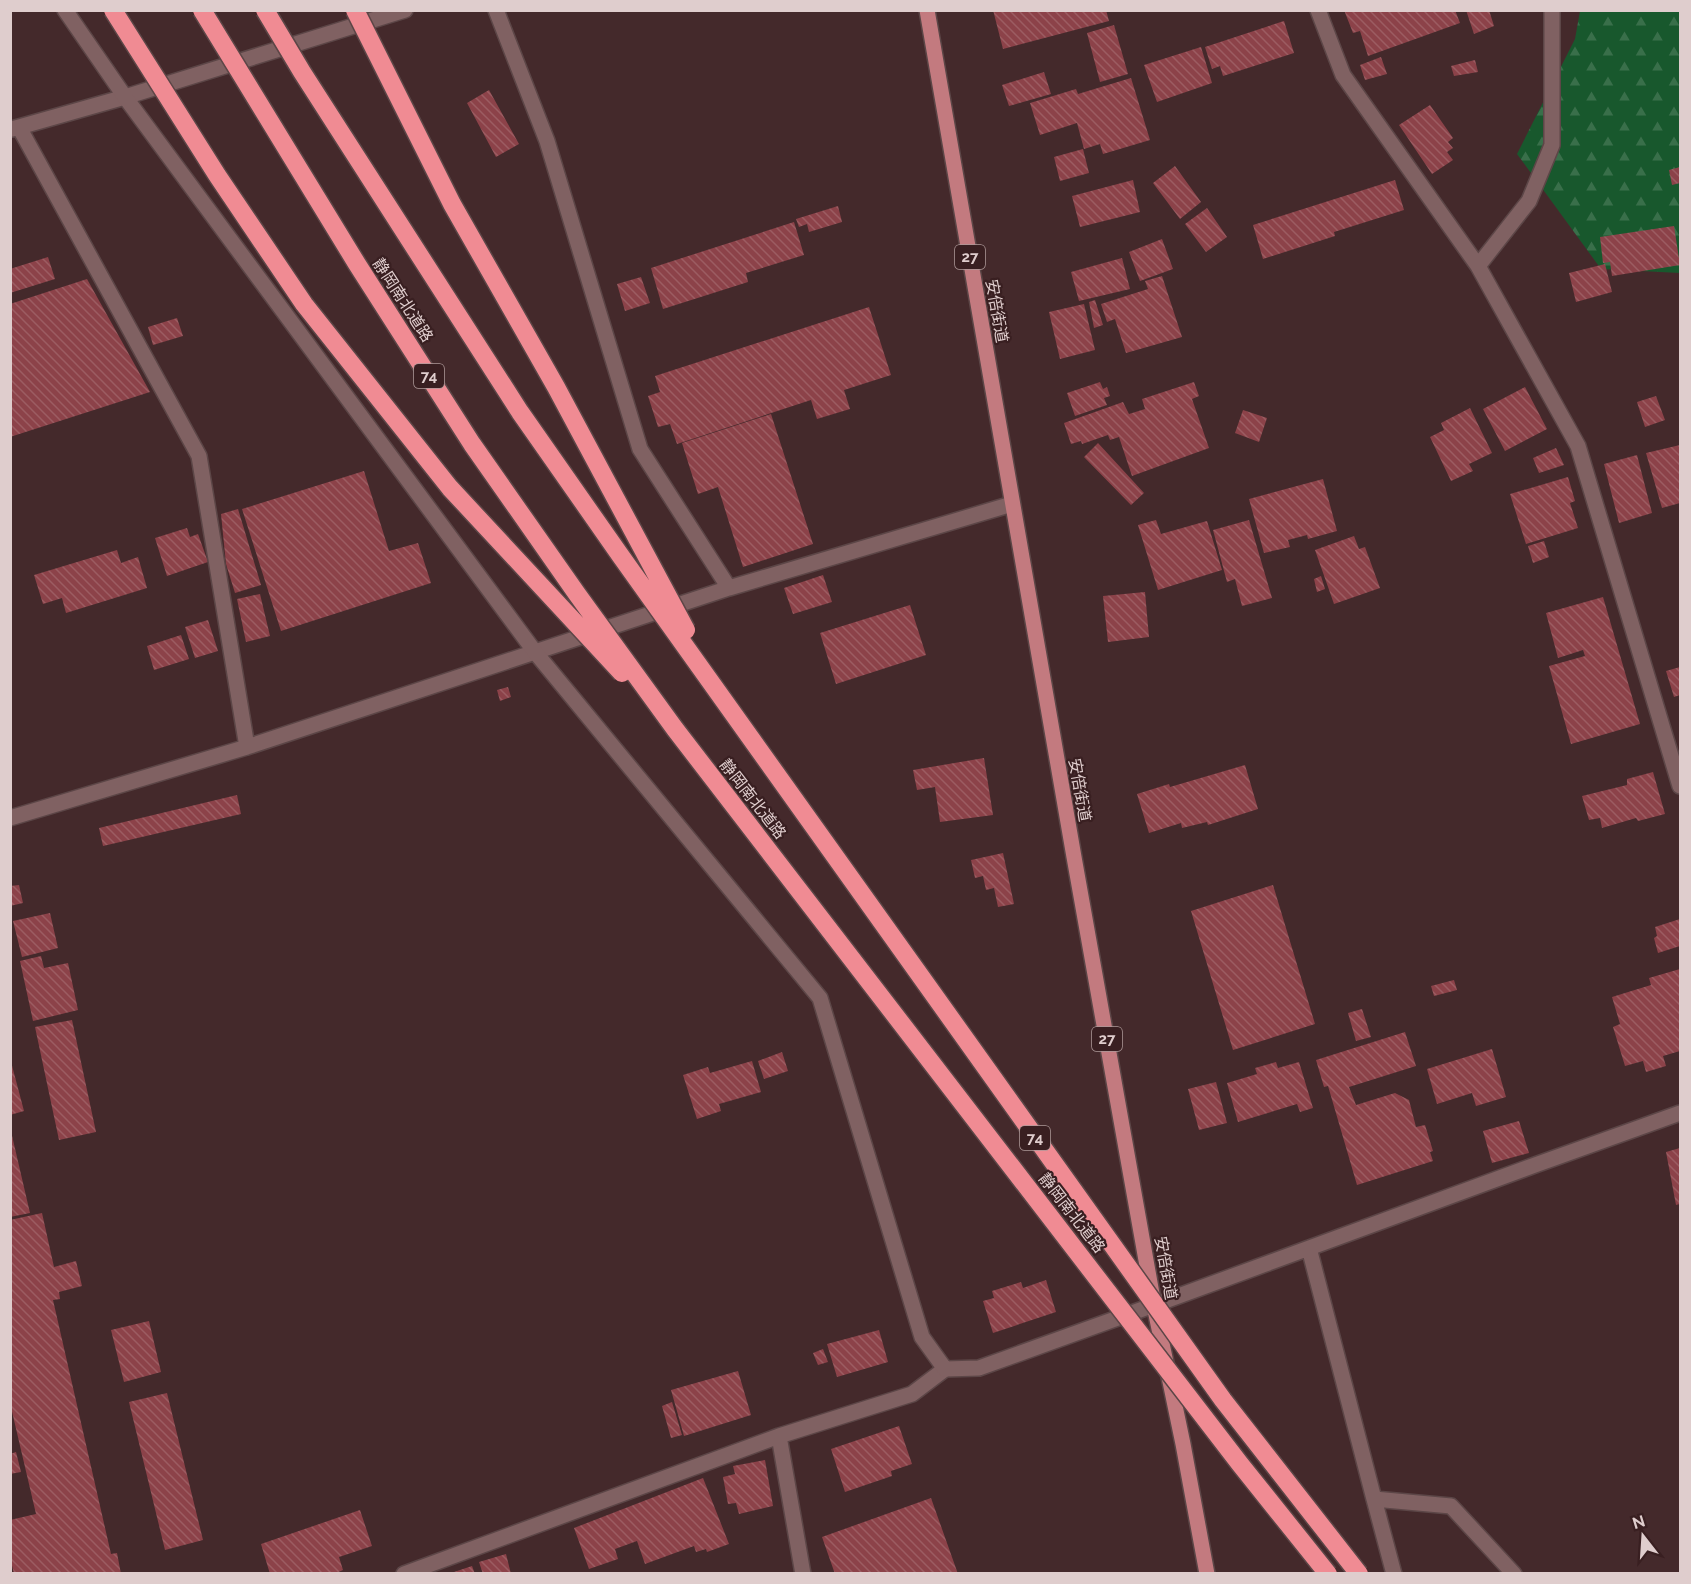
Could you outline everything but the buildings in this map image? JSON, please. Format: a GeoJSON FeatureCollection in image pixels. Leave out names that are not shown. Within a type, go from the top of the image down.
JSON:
{"type":"FeatureCollection","features":[{"type":"Feature","properties":{"kind":"highway"},"geometry":{"type":"LineString","coordinates":[[113,10],[217,175],[312,313],[450,488],[675,729]]}},
{"type":"Feature","properties":{"kind":"highway","name":"静岡南北道路"},"geometry":{"type":"LineString","coordinates":[[202,10],[351,255],[472,444],[675,729],[1226,1445],[1328,1574]]}},
{"type":"Feature","properties":{"kind":"highway","name":"静岡南北道路"},"geometry":{"type":"LineString","coordinates":[[265,10],[302,72],[520,412],[1223,1400],[1359,1574]]}},
{"type":"Feature","properties":{"kind":"highway"},"geometry":{"type":"LineString","coordinates":[[355,10],[452,204],[556,387],[720,695]]}},
{"type":"Feature","properties":{"kind":"main road","name":"安倍街道"},"geometry":{"type":"LineString","coordinates":[[927,10],[1154,1305],[1207,1574]]}},
{"type":"Feature","properties":{"kind":"street"},"geometry":{"type":"LineString","coordinates":[[65,10],[125,97],[535,652],[820,998],[922,1337],[945,1369]]}},
{"type":"Feature","properties":{"kind":"street"},"geometry":{"type":"LineString","coordinates":[[247,747],[199,456],[15,128],[125,97],[405,10]]}},
{"type":"Feature","properties":{"kind":"street"},"geometry":{"type":"LineString","coordinates":[[496,10],[548,141],[640,449],[729,588]]}},
{"type":"Feature","properties":{"kind":"street"},"geometry":{"type":"LineString","coordinates":[[1318,10],[1343,75],[1478,266],[1578,446],[1680,786]]}},
{"type":"Feature","properties":{"kind":"street"},"geometry":{"type":"LineString","coordinates":[[1478,266],[1529,201],[1552,145],[1552,10]]}},
{"type":"Feature","properties":{"kind":"street"},"geometry":{"type":"LineString","coordinates":[[10,818],[247,747],[729,588],[1012,504]]}},
{"type":"Feature","properties":{"kind":"street"},"geometry":{"type":"LineString","coordinates":[[404,1574],[778,1436],[912,1394],[945,1369],[979,1368],[1680,1113]]}},
{"type":"Feature","properties":{"kind":"street"},"geometry":{"type":"LineString","coordinates":[[1309,1248],[1394,1574]]}},
{"type":"Feature","properties":{"kind":"street"},"geometry":{"type":"LineString","coordinates":[[778,1436],[803,1574]]}},
{"type":"Feature","properties":{"kind":"street"},"geometry":{"type":"LineString","coordinates":[[1374,1499],[1451,1506],[1514,1574]]}},
{"type":"Feature","properties":{"kind":"green space"},"geometry":{"type":"Polygon","coordinates":[[[1580,11],[1680,11],[1680,273],[1601,269],[1517,154],[1575,39],[1580,11]]]}}]}
